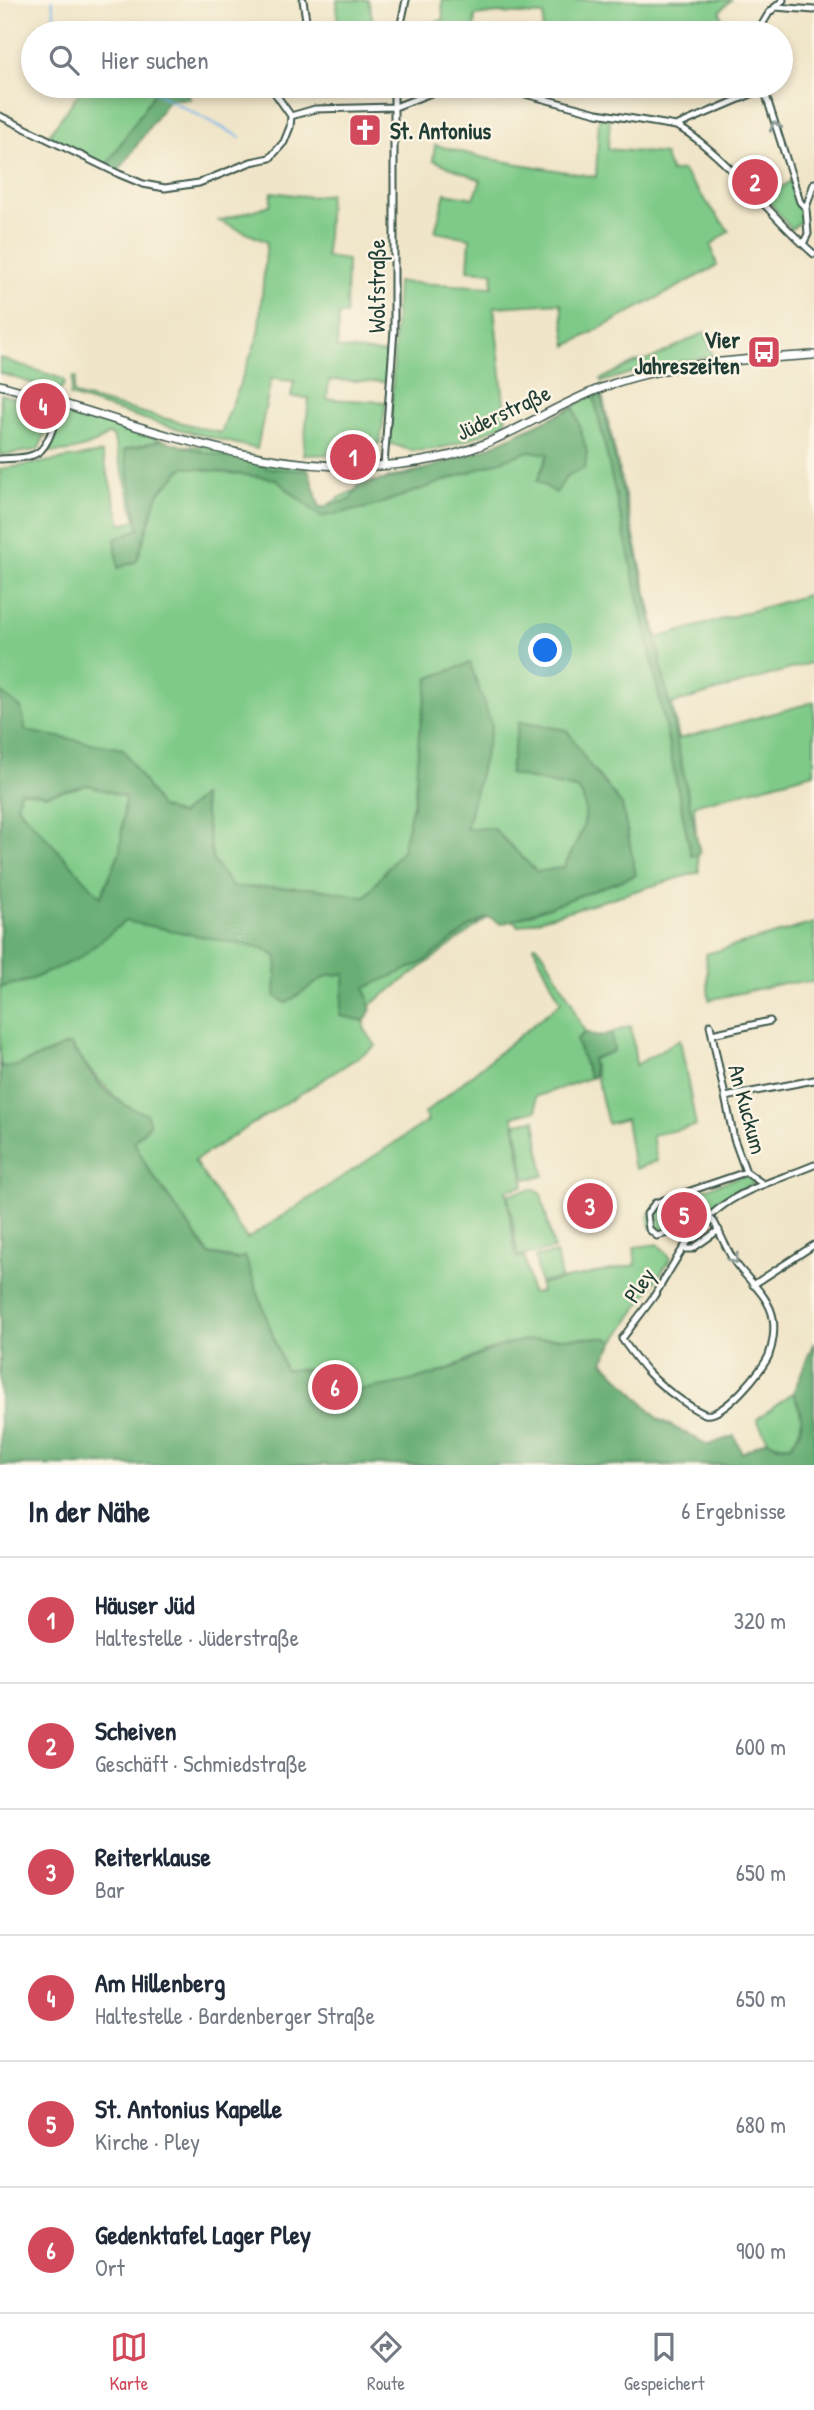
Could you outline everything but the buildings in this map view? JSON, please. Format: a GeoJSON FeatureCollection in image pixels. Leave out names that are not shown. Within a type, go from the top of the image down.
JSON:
{"type":"FeatureCollection","features":[{"type":"Feature","properties":{"kind":"main road","name":"Jüderstraße"},"geometry":{"type":"LineString","coordinates":[[0,384],[252,456],[307,464],[384,465],[436,459],[481,447],[601,388],[647,373],[690,366],[813,355]]}},
{"type":"Feature","properties":{"kind":"street"},"geometry":{"type":"LineString","coordinates":[[303,0],[306,21]]}},
{"type":"Feature","properties":{"kind":"street"},"geometry":{"type":"LineString","coordinates":[[402,21],[406,0]]}},
{"type":"Feature","properties":{"kind":"street"},"geometry":{"type":"LineString","coordinates":[[765,21],[783,0]]}},
{"type":"Feature","properties":{"kind":"street"},"geometry":{"type":"LineString","coordinates":[[775,7],[814,9]]}},
{"type":"Feature","properties":{"kind":"street"},"geometry":{"type":"LineString","coordinates":[[0,116],[143,184],[165,188],[182,187],[270,158],[284,142],[290,127],[291,116],[278,98]]}},
{"type":"Feature","properties":{"kind":"street","name":"Wolfstraße"},"geometry":{"type":"LineString","coordinates":[[384,465],[394,330],[395,98]]}},
{"type":"Feature","properties":{"kind":"street"},"geometry":{"type":"LineString","coordinates":[[291,116],[315,109],[395,107],[418,98]]}},
{"type":"Feature","properties":{"kind":"street"},"geometry":{"type":"LineString","coordinates":[[540,98],[593,112],[676,126],[688,131],[737,174],[779,221],[814,254]]}},
{"type":"Feature","properties":{"kind":"street"},"geometry":{"type":"LineString","coordinates":[[676,126],[738,98]]}},
{"type":"Feature","properties":{"kind":"street"},"geometry":{"type":"LineString","coordinates":[[766,98],[795,189],[800,202],[806,208]]}},
{"type":"Feature","properties":{"kind":"street"},"geometry":{"type":"LineString","coordinates":[[803,244],[808,234],[806,208],[814,183]]}},
{"type":"Feature","properties":{"kind":"street"},"geometry":{"type":"LineString","coordinates":[[0,459],[31,457],[40,452],[45,446],[61,402]]}},
{"type":"Feature","properties":{"kind":"street"},"geometry":{"type":"LineString","coordinates":[[712,1034],[770,1021]]}},
{"type":"Feature","properties":{"kind":"street","name":"An Kuckum"},"geometry":{"type":"LineString","coordinates":[[710,1025],[734,1139],[746,1171],[763,1184]]}},
{"type":"Feature","properties":{"kind":"street"},"geometry":{"type":"LineString","coordinates":[[725,1097],[814,1080]]}},
{"type":"Feature","properties":{"kind":"street","name":"Pley"},"geometry":{"type":"LineString","coordinates":[[753,1285],[771,1309],[774,1320],[770,1352],[755,1377],[717,1413],[707,1415],[663,1388],[644,1369],[622,1339],[653,1297],[682,1240],[732,1200],[763,1184],[814,1165]]}},
{"type":"Feature","properties":{"kind":"street","name":"Pley"},"geometry":{"type":"LineString","coordinates":[[702,1223],[682,1240],[657,1236],[646,1223],[650,1207],[655,1203],[746,1171]]}},
{"type":"Feature","properties":{"kind":"street"},"geometry":{"type":"LineString","coordinates":[[709,1217],[736,1263],[753,1285],[814,1245]]}},
{"type":"Feature","properties":{"kind":"street"},"geometry":{"type":"LineString","coordinates":[[682,1240],[692,1249],[719,1230]]}},
{"type":"Feature","properties":{"kind":"green space"},"geometry":{"type":"Polygon","coordinates":[[[337,0],[368,0],[373,21],[338,21],[337,0]]]}},
{"type":"Feature","properties":{"kind":"green space"},"geometry":{"type":"Polygon","coordinates":[[[442,0],[731,0],[720,11],[723,21],[543,21],[544,15],[497,13],[475,16],[475,21],[438,21],[443,20],[442,0]]]}},
{"type":"Feature","properties":{"kind":"green space"},"geometry":{"type":"Polygon","coordinates":[[[75,98],[151,98],[106,166],[48,136],[75,98]]]}},
{"type":"Feature","properties":{"kind":"green space"},"geometry":{"type":"Polygon","coordinates":[[[151,98],[190,98],[169,99],[118,172],[106,166],[151,98]]]}},
{"type":"Feature","properties":{"kind":"green space"},"geometry":{"type":"Polygon","coordinates":[[[599,117],[610,119],[608,149],[664,154],[671,172],[682,170],[729,231],[711,245],[717,266],[567,346],[561,303],[494,307],[506,423],[460,442],[434,449],[411,450],[390,444],[397,282],[492,287],[493,272],[468,270],[470,238],[435,232],[445,193],[474,198],[481,180],[433,160],[435,145],[485,158],[596,177],[599,117]]]}},
{"type":"Feature","properties":{"kind":"green space"},"geometry":{"type":"Polygon","coordinates":[[[790,181],[803,220],[791,229],[767,199],[790,181]]]}},
{"type":"Feature","properties":{"kind":"green space"},"geometry":{"type":"Polygon","coordinates":[[[272,192],[310,197],[329,194],[326,257],[347,260],[346,315],[339,315],[337,348],[389,354],[387,382],[329,380],[327,399],[386,402],[380,443],[342,454],[303,455],[309,398],[291,397],[294,381],[271,379],[257,449],[167,426],[70,396],[73,377],[76,378],[73,391],[75,395],[221,433],[258,336],[267,242],[219,221],[270,205],[272,192]]]}},
{"type":"Feature","properties":{"kind":"green space"},"geometry":{"type":"Polygon","coordinates":[[[705,332],[713,356],[646,368],[602,382],[601,379],[636,362],[651,359],[705,332]]]}},
{"type":"Feature","properties":{"kind":"green space"},"geometry":{"type":"Polygon","coordinates":[[[0,358],[63,379],[65,383],[59,392],[0,373],[0,358]]]}},
{"type":"Feature","properties":{"kind":"green space"},"geometry":{"type":"Polygon","coordinates":[[[601,390],[657,638],[814,593],[814,662],[672,704],[679,739],[814,702],[814,773],[694,805],[699,872],[518,926],[502,907],[353,1018],[365,1021],[364,1028],[376,1046],[194,1161],[247,1239],[428,1121],[424,1114],[561,1002],[533,946],[536,945],[544,954],[585,1032],[576,1040],[590,1078],[535,1097],[537,1110],[513,1116],[524,1186],[506,1190],[516,1258],[525,1257],[531,1293],[541,1292],[540,1284],[636,1265],[634,1247],[658,1244],[671,1258],[614,1342],[591,1338],[517,1343],[493,1349],[416,1380],[337,1393],[325,1369],[285,1370],[244,1257],[239,1259],[209,1254],[149,1170],[133,1142],[150,1124],[107,1088],[70,1044],[17,1066],[2,1067],[0,1063],[0,987],[28,981],[25,815],[17,806],[20,791],[0,743],[0,469],[102,453],[121,524],[136,520],[113,436],[108,434],[88,446],[71,451],[48,451],[59,416],[65,411],[162,440],[138,446],[203,446],[308,468],[313,498],[322,509],[369,484],[453,464],[481,454],[601,390]],[[230,941],[264,949],[278,957],[285,1003],[328,975],[337,959],[230,941]]]}},
{"type":"Feature","properties":{"kind":"green space"},"geometry":{"type":"Polygon","coordinates":[[[1,394],[51,410],[53,417],[38,450],[0,455],[1,394]]]}},
{"type":"Feature","properties":{"kind":"green space"},"geometry":{"type":"Polygon","coordinates":[[[601,396],[656,639],[700,854],[691,856],[648,641],[594,397],[601,396]]]}},
{"type":"Feature","properties":{"kind":"green space"},"geometry":{"type":"Polygon","coordinates":[[[574,407],[587,452],[585,468],[567,476],[556,493],[537,481],[548,454],[529,451],[371,507],[321,517],[275,479],[184,467],[158,494],[137,561],[118,568],[115,539],[139,529],[124,450],[162,440],[207,453],[252,461],[267,468],[309,471],[320,508],[350,500],[359,485],[407,475],[483,450],[574,407]]]}},
{"type":"Feature","properties":{"kind":"green space"},"geometry":{"type":"Polygon","coordinates":[[[470,663],[492,726],[466,829],[493,828],[537,872],[564,867],[579,838],[585,819],[579,790],[509,774],[519,722],[567,730],[588,763],[622,805],[636,875],[511,921],[501,924],[486,918],[471,926],[422,963],[365,988],[371,1009],[365,1021],[340,1016],[345,974],[328,975],[286,1003],[275,996],[277,957],[264,949],[125,921],[80,958],[28,981],[0,987],[0,692],[21,708],[26,731],[123,749],[160,807],[180,815],[202,796],[213,860],[232,887],[311,888],[365,897],[402,850],[415,796],[419,733],[429,678],[470,663]],[[88,785],[46,795],[20,791],[17,806],[101,897],[120,851],[125,797],[88,785]]]}},
{"type":"Feature","properties":{"kind":"green space"},"geometry":{"type":"Polygon","coordinates":[[[814,923],[814,982],[784,983],[709,1000],[706,954],[814,923]]]}},
{"type":"Feature","properties":{"kind":"green space"},"geometry":{"type":"Polygon","coordinates":[[[631,1026],[636,1065],[680,1039],[696,1126],[652,1135],[657,1161],[636,1169],[626,1119],[608,1124],[592,1059],[614,1051],[611,1033],[631,1026]]]}},
{"type":"Feature","properties":{"kind":"green space"},"geometry":{"type":"Polygon","coordinates":[[[585,1032],[597,1037],[611,1033],[614,1051],[592,1059],[594,1077],[590,1078],[576,1040],[585,1032]]]}},
{"type":"Feature","properties":{"kind":"green space"},"geometry":{"type":"Polygon","coordinates":[[[70,1044],[111,1096],[146,1113],[150,1124],[134,1142],[149,1170],[209,1254],[237,1260],[245,1256],[285,1370],[325,1369],[337,1393],[393,1385],[434,1375],[511,1343],[547,1338],[608,1338],[614,1342],[603,1361],[658,1419],[708,1445],[734,1436],[742,1453],[767,1440],[778,1446],[791,1445],[796,1439],[801,1420],[793,1393],[814,1342],[814,1465],[0,1465],[0,1063],[2,1067],[17,1066],[70,1044]]]}},
{"type":"Feature","properties":{"kind":"green space"},"geometry":{"type":"Polygon","coordinates":[[[535,1120],[544,1176],[525,1179],[516,1123],[535,1120]]]}},
{"type":"Feature","properties":{"kind":"green space"},"geometry":{"type":"Polygon","coordinates":[[[745,1175],[754,1183],[728,1196],[698,1220],[660,1233],[650,1227],[648,1215],[657,1205],[745,1175]]]}},
{"type":"Feature","properties":{"kind":"green space"},"geometry":{"type":"Polygon","coordinates":[[[533,1189],[541,1194],[554,1249],[518,1256],[508,1194],[533,1189]]]}},
{"type":"Feature","properties":{"kind":"green space"},"geometry":{"type":"Polygon","coordinates":[[[556,1253],[561,1279],[540,1283],[535,1257],[556,1253]]]}},
{"type":"Feature","properties":{"kind":"green space"},"geometry":{"type":"Polygon","coordinates":[[[793,1393],[801,1413],[801,1426],[791,1445],[777,1444],[769,1440],[757,1419],[793,1393]]]}},
{"type":"Feature","properties":{"kind":"waterway"},"geometry":{"type":"LineString","coordinates":[[52,0],[55,21]]}},
{"type":"Feature","properties":{"kind":"waterway"},"geometry":{"type":"LineString","coordinates":[[166,98],[240,137]]}},
{"type":"Feature","properties":{"kind":"place","name":"St. Antonius"},"geometry":{"type":"Point","coordinates":[365,130]}},
{"type":"Feature","properties":{"kind":"place","name":"Scheiven"},"geometry":{"type":"Point","coordinates":[755,182]}},
{"type":"Feature","properties":{"kind":"place","name":"Vier Jahreszeiten"},"geometry":{"type":"Point","coordinates":[764,352]}},
{"type":"Feature","properties":{"kind":"place","name":"Am Hillenberg"},"geometry":{"type":"Point","coordinates":[43,406]}},
{"type":"Feature","properties":{"kind":"place","name":"Häuser Jüd"},"geometry":{"type":"Point","coordinates":[353,457]}},
{"type":"Feature","properties":{"kind":"place","name":"Reiterklause"},"geometry":{"type":"Point","coordinates":[590,1206]}},
{"type":"Feature","properties":{"kind":"place","name":"St. Antonius Kapelle"},"geometry":{"type":"Point","coordinates":[684,1215]}},
{"type":"Feature","properties":{"kind":"place","name":"Gedenktafel Lager Pley"},"geometry":{"type":"Point","coordinates":[335,1387]}}]}
